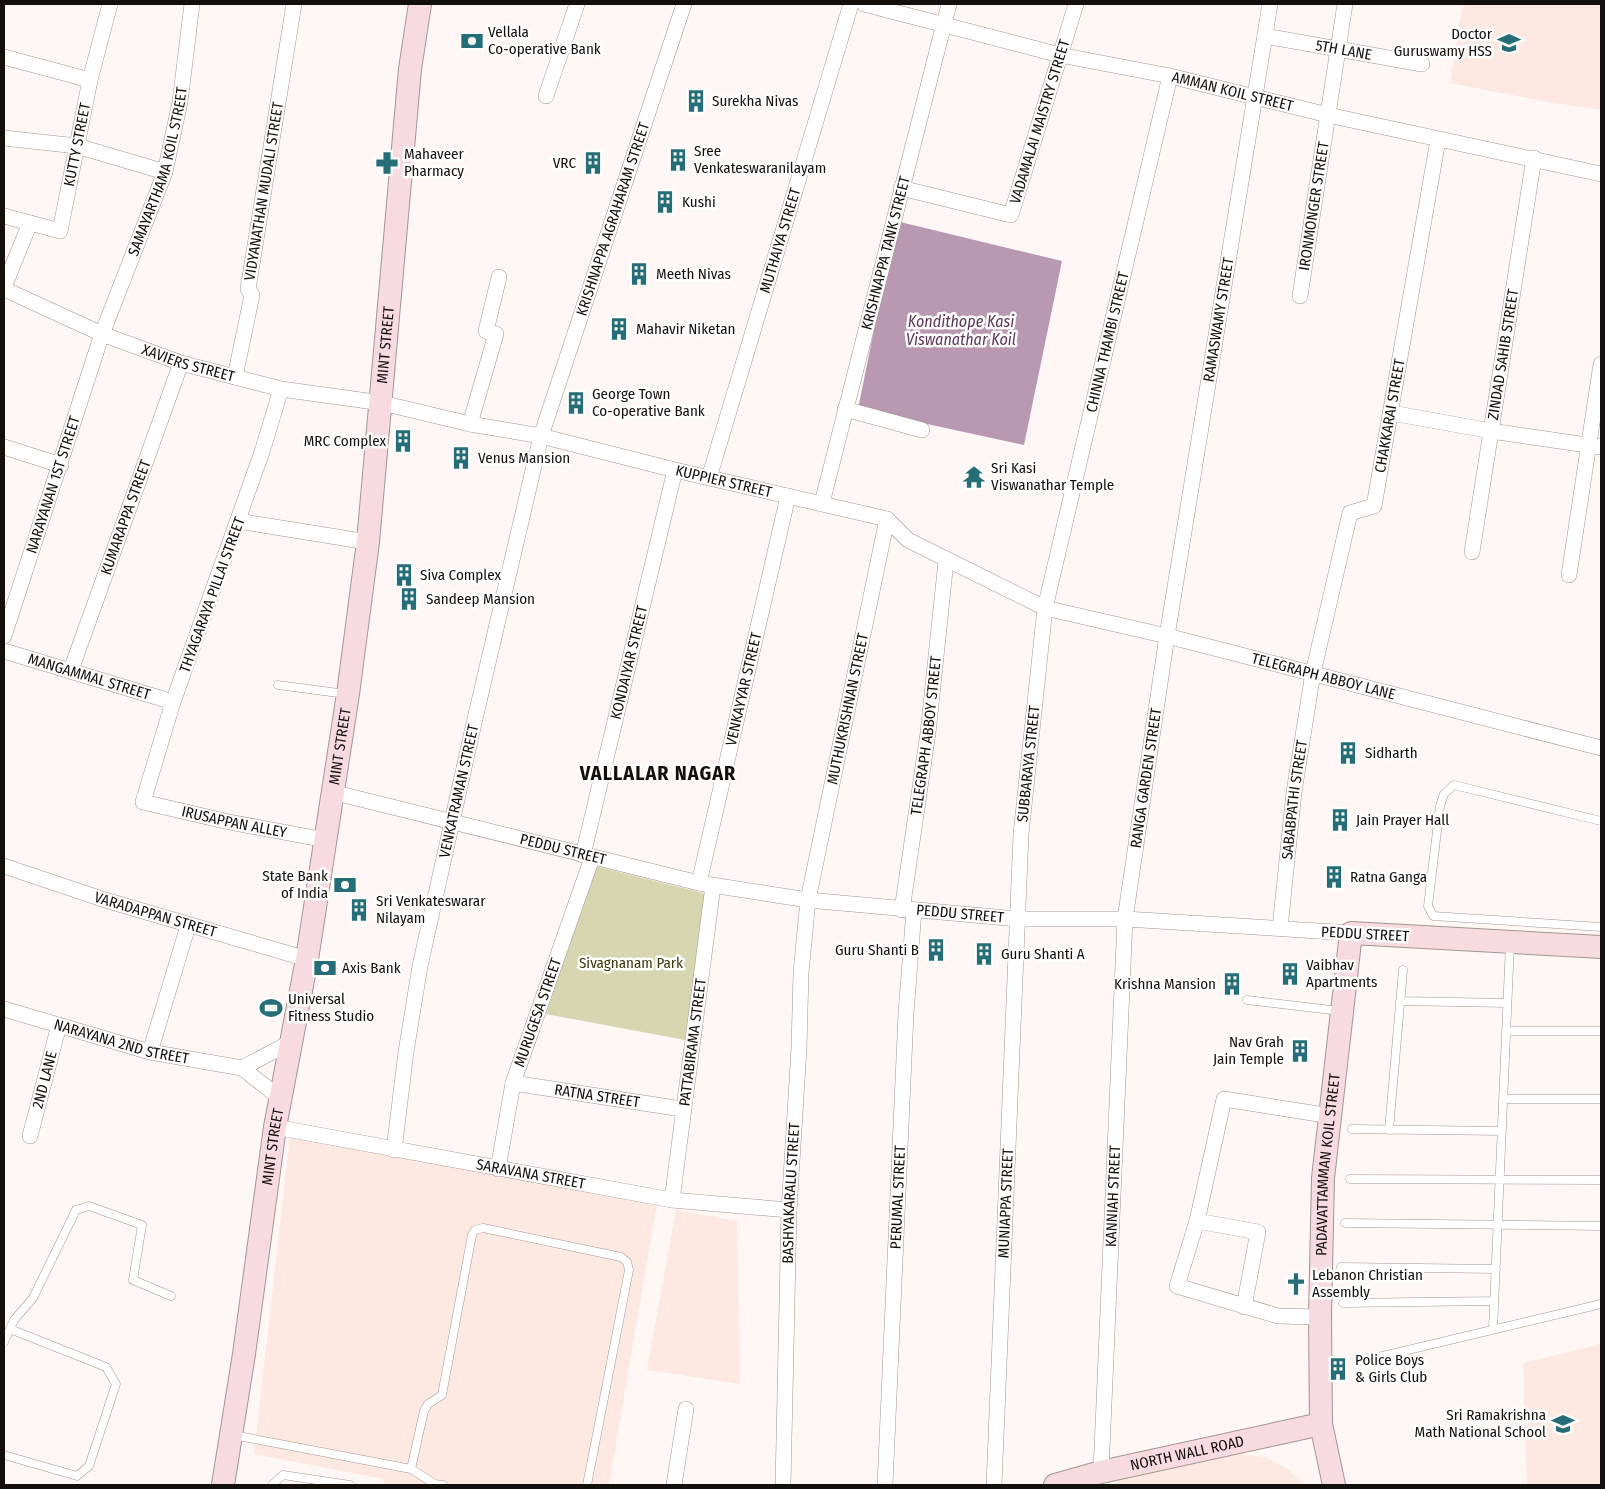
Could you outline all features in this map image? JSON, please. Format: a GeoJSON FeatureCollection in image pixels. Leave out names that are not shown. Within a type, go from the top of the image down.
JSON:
{"type":"FeatureCollection","features":[{"type":"Feature","properties":{"kind":"street","name":"KUTTY STREET"},"geometry":{"type":"LineString","coordinates":[[4,216],[60,231],[90,80],[110,4]]}},
{"type":"Feature","properties":{"kind":"street","name":"SAMAYARTHAMA KOIL STREET"},"geometry":{"type":"LineString","coordinates":[[102,334],[165,172],[180,102],[192,4]]}},
{"type":"Feature","properties":{"kind":"street","name":"VIDYANATHAN MUDALI STREET"},"geometry":{"type":"LineString","coordinates":[[235,377],[252,295],[248,289],[294,4]]}},
{"type":"Feature","properties":{"kind":"street","name":"MINT STREET"},"geometry":{"type":"LineString","coordinates":[[223,1485],[275,1127],[307,960],[348,694],[368,542],[382,403],[410,69],[420,4]]}},
{"type":"Feature","properties":{"kind":"street"},"geometry":{"type":"LineString","coordinates":[[546,96],[577,4]]}},
{"type":"Feature","properties":{"kind":"street","name":"KRISHNAPPA AGRAHARAM STREET"},"geometry":{"type":"LineString","coordinates":[[541,436],[684,4]]}},
{"type":"Feature","properties":{"kind":"street","name":"MUTHAIYA STREET"},"geometry":{"type":"LineString","coordinates":[[709,478],[851,4]]}},
{"type":"Feature","properties":{"kind":"street","name":"AMMAN KOIL STREET"},"geometry":{"type":"LineString","coordinates":[[864,4],[1060,55],[1170,76],[1328,115],[1601,174]]}},
{"type":"Feature","properties":{"kind":"street","name":"KRISHNAPPA TANK STREET"},"geometry":{"type":"LineString","coordinates":[[822,503],[900,188],[949,4]]}},
{"type":"Feature","properties":{"kind":"street","name":"VADAMALAI MAISTRY STREET"},"geometry":{"type":"LineString","coordinates":[[900,188],[1011,215],[1076,4]]}},
{"type":"Feature","properties":{"kind":"street","name":"RAMASWAMY STREET"},"geometry":{"type":"LineString","coordinates":[[1167,636],[1270,4]]}},
{"type":"Feature","properties":{"kind":"street","name":"IRONMONGER STREET"},"geometry":{"type":"LineString","coordinates":[[1300,296],[1345,4]]}},
{"type":"Feature","properties":{"kind":"street","name":"5TH LANE"},"geometry":{"type":"LineString","coordinates":[[1265,36],[1422,64]]}},
{"type":"Feature","properties":{"kind":"street"},"geometry":{"type":"LineString","coordinates":[[4,57],[90,80]]}},
{"type":"Feature","properties":{"kind":"street","name":"CHINNA THAMBI STREET"},"geometry":{"type":"LineString","coordinates":[[1045,608],[1170,76]]}},
{"type":"Feature","properties":{"kind":"street"},"geometry":{"type":"LineString","coordinates":[[4,138],[76,146],[165,172]]}},
{"type":"Feature","properties":{"kind":"street","name":"CHAKKARAI STREET"},"geometry":{"type":"LineString","coordinates":[[1314,673],[1350,513],[1374,506],[1392,413],[1438,140]]}},
{"type":"Feature","properties":{"kind":"street","name":"ZINDAD SAHIB STREET"},"geometry":{"type":"LineString","coordinates":[[1472,552],[1534,158]]}},
{"type":"Feature","properties":{"kind":"street"},"geometry":{"type":"LineString","coordinates":[[4,288],[30,223]]}},
{"type":"Feature","properties":{"kind":"street"},"geometry":{"type":"LineString","coordinates":[[470,424],[496,334],[486,331],[499,277]]}},
{"type":"Feature","properties":{"kind":"street","name":"XAVIERS STREET"},"geometry":{"type":"LineString","coordinates":[[4,288],[102,334],[181,363],[282,389],[382,403]]}},
{"type":"Feature","properties":{"kind":"street","name":"NARAYANAN 1ST STREET"},"geometry":{"type":"LineString","coordinates":[[4,636],[102,334]]}},
{"type":"Feature","properties":{"kind":"street","name":"KUMARAPPA STREET"},"geometry":{"type":"LineString","coordinates":[[71,670],[181,363]]}},
{"type":"Feature","properties":{"kind":"street"},"geometry":{"type":"LineString","coordinates":[[1569,575],[1595,446],[1601,364]]}},
{"type":"Feature","properties":{"kind":"street","name":"THYAGARAYA PILLAI STREET"},"geometry":{"type":"LineString","coordinates":[[143,802],[173,702],[238,521],[282,389]]}},
{"type":"Feature","properties":{"kind":"street","name":"KUPPIER STREET"},"geometry":{"type":"LineString","coordinates":[[382,403],[470,424],[541,436],[675,470],[888,518]]}},
{"type":"Feature","properties":{"kind":"street"},"geometry":{"type":"LineString","coordinates":[[845,409],[922,430]]}},
{"type":"Feature","properties":{"kind":"street"},"geometry":{"type":"LineString","coordinates":[[1392,413],[1491,431],[1595,446]]}},
{"type":"Feature","properties":{"kind":"street","name":"VENKATRAMAN STREET"},"geometry":{"type":"LineString","coordinates":[[394,1150],[406,1052],[420,966],[541,436]]}},
{"type":"Feature","properties":{"kind":"street"},"geometry":{"type":"LineString","coordinates":[[4,447],[61,465]]}},
{"type":"Feature","properties":{"kind":"street","name":"KONDAIYAR STREET"},"geometry":{"type":"LineString","coordinates":[[587,857],[675,470]]}},
{"type":"Feature","properties":{"kind":"street","name":"VENKAYYAR STREET"},"geometry":{"type":"LineString","coordinates":[[706,884],[788,496]]}},
{"type":"Feature","properties":{"kind":"street"},"geometry":{"type":"LineString","coordinates":[[888,518],[908,540],[946,561],[1045,608]]}},
{"type":"Feature","properties":{"kind":"street","name":"MUTHUKRISHNAN STREET"},"geometry":{"type":"LineString","coordinates":[[808,900],[888,518]]}},
{"type":"Feature","properties":{"kind":"street"},"geometry":{"type":"LineString","coordinates":[[238,521],[368,542]]}},
{"type":"Feature","properties":{"kind":"street","name":"TELEGRAPH ABBOY STREET"},"geometry":{"type":"LineString","coordinates":[[908,910],[946,561]]}},
{"type":"Feature","properties":{"kind":"street","name":"TELEGRAPH ABBOY LANE"},"geometry":{"type":"LineString","coordinates":[[1045,608],[1314,673],[1601,748]]}},
{"type":"Feature","properties":{"kind":"street","name":"SUBBARAYA STREET"},"geometry":{"type":"LineString","coordinates":[[1019,919],[1021,834],[1045,608]]}},
{"type":"Feature","properties":{"kind":"street","name":"RANGA GARDEN STREET"},"geometry":{"type":"LineString","coordinates":[[1125,919],[1167,636]]}},
{"type":"Feature","properties":{"kind":"street","name":"MANGAMMAL STREET"},"geometry":{"type":"LineString","coordinates":[[4,651],[173,702]]}},
{"type":"Feature","properties":{"kind":"street","name":"SABABPATHI STREET"},"geometry":{"type":"LineString","coordinates":[[1280,928],[1294,792],[1314,673]]}},
{"type":"Feature","properties":{"kind":"street","name":"PEDDU STREET"},"geometry":{"type":"LineString","coordinates":[[332,792],[452,820],[587,857],[706,884],[808,900],[1019,919],[1125,919],[1601,947]]}},
{"type":"Feature","properties":{"kind":"street","name":"IRUSAPPAN ALLEY"},"geometry":{"type":"LineString","coordinates":[[143,802],[229,822],[326,840]]}},
{"type":"Feature","properties":{"kind":"street","name":"MURUGESA STREET"},"geometry":{"type":"LineString","coordinates":[[498,1169],[513,1083],[587,857]]}},
{"type":"Feature","properties":{"kind":"street","name":"VARADAPPAN STREET"},"geometry":{"type":"LineString","coordinates":[[4,866],[188,926],[307,960]]}},
{"type":"Feature","properties":{"kind":"street","name":"PATTABIRAMA STREET"},"geometry":{"type":"LineString","coordinates":[[672,1200],[706,884]]}},
{"type":"Feature","properties":{"kind":"street","name":"BASHYAKARALU STREET"},"geometry":{"type":"LineString","coordinates":[[783,1485],[789,1210],[799,1048],[801,973],[808,900]]}},
{"type":"Feature","properties":{"kind":"street","name":"PERUMAL STREET"},"geometry":{"type":"LineString","coordinates":[[885,1485],[906,1013],[908,910]]}},
{"type":"Feature","properties":{"kind":"street","name":"MUNIAPPA STREET"},"geometry":{"type":"LineString","coordinates":[[994,1485],[1019,919]]}},
{"type":"Feature","properties":{"kind":"street","name":"KANNIAH STREET"},"geometry":{"type":"LineString","coordinates":[[1101,1472],[1125,919]]}},
{"type":"Feature","properties":{"kind":"street"},"geometry":{"type":"LineString","coordinates":[[150,1052],[188,926]]}},
{"type":"Feature","properties":{"kind":"street","name":"PADAVATTAMMAN KOIL STREET"},"geometry":{"type":"LineString","coordinates":[[1334,1485],[1321,1424],[1320,1318],[1323,1178],[1331,1116],[1340,1011],[1351,933]]}},
{"type":"Feature","properties":{"kind":"street","name":"NARAYANA 2ND STREET"},"geometry":{"type":"LineString","coordinates":[[4,1009],[150,1052],[242,1068],[280,1098]]}},
{"type":"Feature","properties":{"kind":"street","name":"2ND LANE"},"geometry":{"type":"LineString","coordinates":[[30,1136],[59,1025]]}},
{"type":"Feature","properties":{"kind":"street"},"geometry":{"type":"LineString","coordinates":[[242,1068],[291,1042]]}},
{"type":"Feature","properties":{"kind":"street","name":"RATNA STREET"},"geometry":{"type":"LineString","coordinates":[[513,1083],[682,1109]]}},
{"type":"Feature","properties":{"kind":"street"},"geometry":{"type":"LineString","coordinates":[[1320,1318],[1278,1316],[1177,1286],[1197,1221],[1224,1099],[1331,1116]]}},
{"type":"Feature","properties":{"kind":"street","name":"SARAVANA STREET"},"geometry":{"type":"LineString","coordinates":[[275,1127],[672,1200],[789,1210]]}},
{"type":"Feature","properties":{"kind":"street"},"geometry":{"type":"LineString","coordinates":[[1197,1221],[1258,1232],[1244,1307]]}},
{"type":"Feature","properties":{"kind":"street"},"geometry":{"type":"LineString","coordinates":[[674,1485],[686,1409]]}},
{"type":"Feature","properties":{"kind":"street","name":"NORTH WALL ROAD"},"geometry":{"type":"LineString","coordinates":[[1055,1485],[1101,1472],[1321,1424]]}},
{"type":"Feature","properties":{"kind":"lane"},"geometry":{"type":"LineString","coordinates":[[278,685],[348,694]]}},
{"type":"Feature","properties":{"kind":"lane"},"geometry":{"type":"LineString","coordinates":[[1601,821],[1454,785],[1444,794],[1440,806],[1428,906],[1433,916],[1601,927]]}},
{"type":"Feature","properties":{"kind":"lane"},"geometry":{"type":"LineString","coordinates":[[1493,1329],[1510,942]]}},
{"type":"Feature","properties":{"kind":"lane"},"geometry":{"type":"LineString","coordinates":[[1389,1130],[1403,970]]}},
{"type":"Feature","properties":{"kind":"lane"},"geometry":{"type":"LineString","coordinates":[[1247,1000],[1340,1011]]}},
{"type":"Feature","properties":{"kind":"lane"},"geometry":{"type":"LineString","coordinates":[[1400,1001],[1507,1003]]}},
{"type":"Feature","properties":{"kind":"lane"},"geometry":{"type":"LineString","coordinates":[[1506,1031],[1601,1032]]}},
{"type":"Feature","properties":{"kind":"lane"},"geometry":{"type":"LineString","coordinates":[[1503,1099],[1601,1099]]}},
{"type":"Feature","properties":{"kind":"lane"},"geometry":{"type":"LineString","coordinates":[[1352,1129],[1501,1131]]}},
{"type":"Feature","properties":{"kind":"lane"},"geometry":{"type":"LineString","coordinates":[[1350,1179],[1601,1180]]}},
{"type":"Feature","properties":{"kind":"lane"},"geometry":{"type":"LineString","coordinates":[[4,1342],[14,1320],[33,1298],[76,1210],[89,1206],[142,1225],[133,1280],[171,1296]]}},
{"type":"Feature","properties":{"kind":"lane"},"geometry":{"type":"LineString","coordinates":[[1345,1223],[1601,1226]]}},
{"type":"Feature","properties":{"kind":"lane"},"geometry":{"type":"LineString","coordinates":[[410,1469],[424,1411],[428,1404],[442,1396],[472,1235],[475,1230],[483,1228],[621,1257],[627,1262],[629,1270],[587,1485]]}},
{"type":"Feature","properties":{"kind":"lane"},"geometry":{"type":"LineString","coordinates":[[1341,1267],[1496,1268]]}},
{"type":"Feature","properties":{"kind":"lane"},"geometry":{"type":"LineString","coordinates":[[1343,1303],[1494,1301]]}},
{"type":"Feature","properties":{"kind":"lane"},"geometry":{"type":"LineString","coordinates":[[1370,1359],[1601,1304]]}},
{"type":"Feature","properties":{"kind":"lane"},"geometry":{"type":"LineString","coordinates":[[4,1455],[78,1476],[89,1466],[116,1384],[106,1367],[10,1329]]}},
{"type":"Feature","properties":{"kind":"lane"},"geometry":{"type":"LineString","coordinates":[[231,1435],[410,1469],[435,1484],[442,1485]]}},
{"type":"Feature","properties":{"kind":"lane"},"geometry":{"type":"LineString","coordinates":[[272,1485],[283,1474],[350,1485]]}},
{"type":"Feature","properties":{"kind":"shaded area","name":"Doctor Guruswamy HSS"},"geometry":{"type":"Polygon","coordinates":[[[1463,4],[1601,4],[1601,110],[1450,83],[1463,4]]]}},
{"type":"Feature","properties":{"kind":"shaded area"},"geometry":{"type":"Polygon","coordinates":[[[290,1137],[658,1197],[609,1485],[383,1485],[384,1479],[254,1454],[290,1137]]]}},
{"type":"Feature","properties":{"kind":"shaded area"},"geometry":{"type":"Polygon","coordinates":[[[676,1210],[737,1221],[740,1384],[647,1370],[676,1210]]]}},
{"type":"Feature","properties":{"kind":"shaded area","name":"Sri Ramakrishna Math National School"},"geometry":{"type":"Polygon","coordinates":[[[1601,1344],[1601,1485],[1527,1485],[1523,1363],[1601,1344]]]}},
{"type":"Feature","properties":{"kind":"shaded area"},"geometry":{"type":"Polygon","coordinates":[[[1241,1454],[1268,1458],[1289,1470],[1304,1485],[1117,1485],[1117,1475],[1209,1457],[1241,1454]]]}},
{"type":"Feature","properties":{"kind":"green space","name":"Sivagnanam Park"},"geometry":{"type":"Polygon","coordinates":[[[595,866],[707,894],[685,1040],[546,1014],[595,866]]]}},
{"type":"Feature","properties":{"kind":"water","name":"Kondithope Kasi Viswanathar Koil"},"geometry":{"type":"Polygon","coordinates":[[[896,221],[1062,261],[1024,445],[858,409],[896,221]]]}},
{"type":"Feature","properties":{"kind":"place","name":"Vellala Co-operative Bank"},"geometry":{"type":"Point","coordinates":[472,41]}},
{"type":"Feature","properties":{"kind":"place","name":"Doctor Guruswamy HSS"},"geometry":{"type":"Point","coordinates":[1509,43]}},
{"type":"Feature","properties":{"kind":"place","name":"Surekha Nivas"},"geometry":{"type":"Point","coordinates":[696,101]}},
{"type":"Feature","properties":{"kind":"place","name":"Sree Venkateswaranilayam"},"geometry":{"type":"Point","coordinates":[678,160]}},
{"type":"Feature","properties":{"kind":"place","name":"Mahaveer Pharmacy"},"geometry":{"type":"Point","coordinates":[387,163]}},
{"type":"Feature","properties":{"kind":"place","name":"VRC"},"geometry":{"type":"Point","coordinates":[593,163]}},
{"type":"Feature","properties":{"kind":"place","name":"Kushi"},"geometry":{"type":"Point","coordinates":[665,202]}},
{"type":"Feature","properties":{"kind":"place","name":"Meeth Nivas"},"geometry":{"type":"Point","coordinates":[639,274]}},
{"type":"Feature","properties":{"kind":"place","name":"Mahavir Niketan"},"geometry":{"type":"Point","coordinates":[619,329]}},
{"type":"Feature","properties":{"kind":"place","name":"George Town Co-operative Bank"},"geometry":{"type":"Point","coordinates":[576,403]}},
{"type":"Feature","properties":{"kind":"place","name":"MRC Complex"},"geometry":{"type":"Point","coordinates":[403,441]}},
{"type":"Feature","properties":{"kind":"place","name":"Venus Mansion"},"geometry":{"type":"Point","coordinates":[461,458]}},
{"type":"Feature","properties":{"kind":"place","name":"Sri Kasi Viswanathar Temple"},"geometry":{"type":"Point","coordinates":[974,477]}},
{"type":"Feature","properties":{"kind":"place","name":"Siva Complex"},"geometry":{"type":"Point","coordinates":[404,575]}},
{"type":"Feature","properties":{"kind":"place","name":"Sandeep Mansion"},"geometry":{"type":"Point","coordinates":[409,599]}},
{"type":"Feature","properties":{"kind":"place","name":"Sidharth"},"geometry":{"type":"Point","coordinates":[1348,753]}},
{"type":"Feature","properties":{"kind":"place","name":"Jain Prayer Hall"},"geometry":{"type":"Point","coordinates":[1340,820]}},
{"type":"Feature","properties":{"kind":"place","name":"Ratna Ganga"},"geometry":{"type":"Point","coordinates":[1334,877]}},
{"type":"Feature","properties":{"kind":"place","name":"State Bank of India"},"geometry":{"type":"Point","coordinates":[345,885]}},
{"type":"Feature","properties":{"kind":"place","name":"Sri Venkateswarar Nilayam"},"geometry":{"type":"Point","coordinates":[359,910]}},
{"type":"Feature","properties":{"kind":"place","name":"Guru Shanti B"},"geometry":{"type":"Point","coordinates":[936,950]}},
{"type":"Feature","properties":{"kind":"place","name":"Guru Shanti A"},"geometry":{"type":"Point","coordinates":[984,954]}},
{"type":"Feature","properties":{"kind":"place","name":"Axis Bank"},"geometry":{"type":"Point","coordinates":[325,968]}},
{"type":"Feature","properties":{"kind":"place","name":"Vaibhav Apartments"},"geometry":{"type":"Point","coordinates":[1290,974]}},
{"type":"Feature","properties":{"kind":"place","name":"Krishna Mansion"},"geometry":{"type":"Point","coordinates":[1232,984]}},
{"type":"Feature","properties":{"kind":"place","name":"Universal Fitness Studio"},"geometry":{"type":"Point","coordinates":[271,1008]}},
{"type":"Feature","properties":{"kind":"place","name":"Nav Grah Jain Temple"},"geometry":{"type":"Point","coordinates":[1300,1051]}},
{"type":"Feature","properties":{"kind":"place","name":"Lebanon Christian Assembly"},"geometry":{"type":"Point","coordinates":[1296,1284]}},
{"type":"Feature","properties":{"kind":"place","name":"Police Boys & Girls Club"},"geometry":{"type":"Point","coordinates":[1338,1369]}},
{"type":"Feature","properties":{"kind":"place","name":"Sri Ramakrishna Math National School"},"geometry":{"type":"Point","coordinates":[1563,1424]}},
{"type":"Feature","properties":{"kind":"district","name":"VALLALAR NAGAR"},"geometry":{"type":"Point","coordinates":[658,773]}}]}
